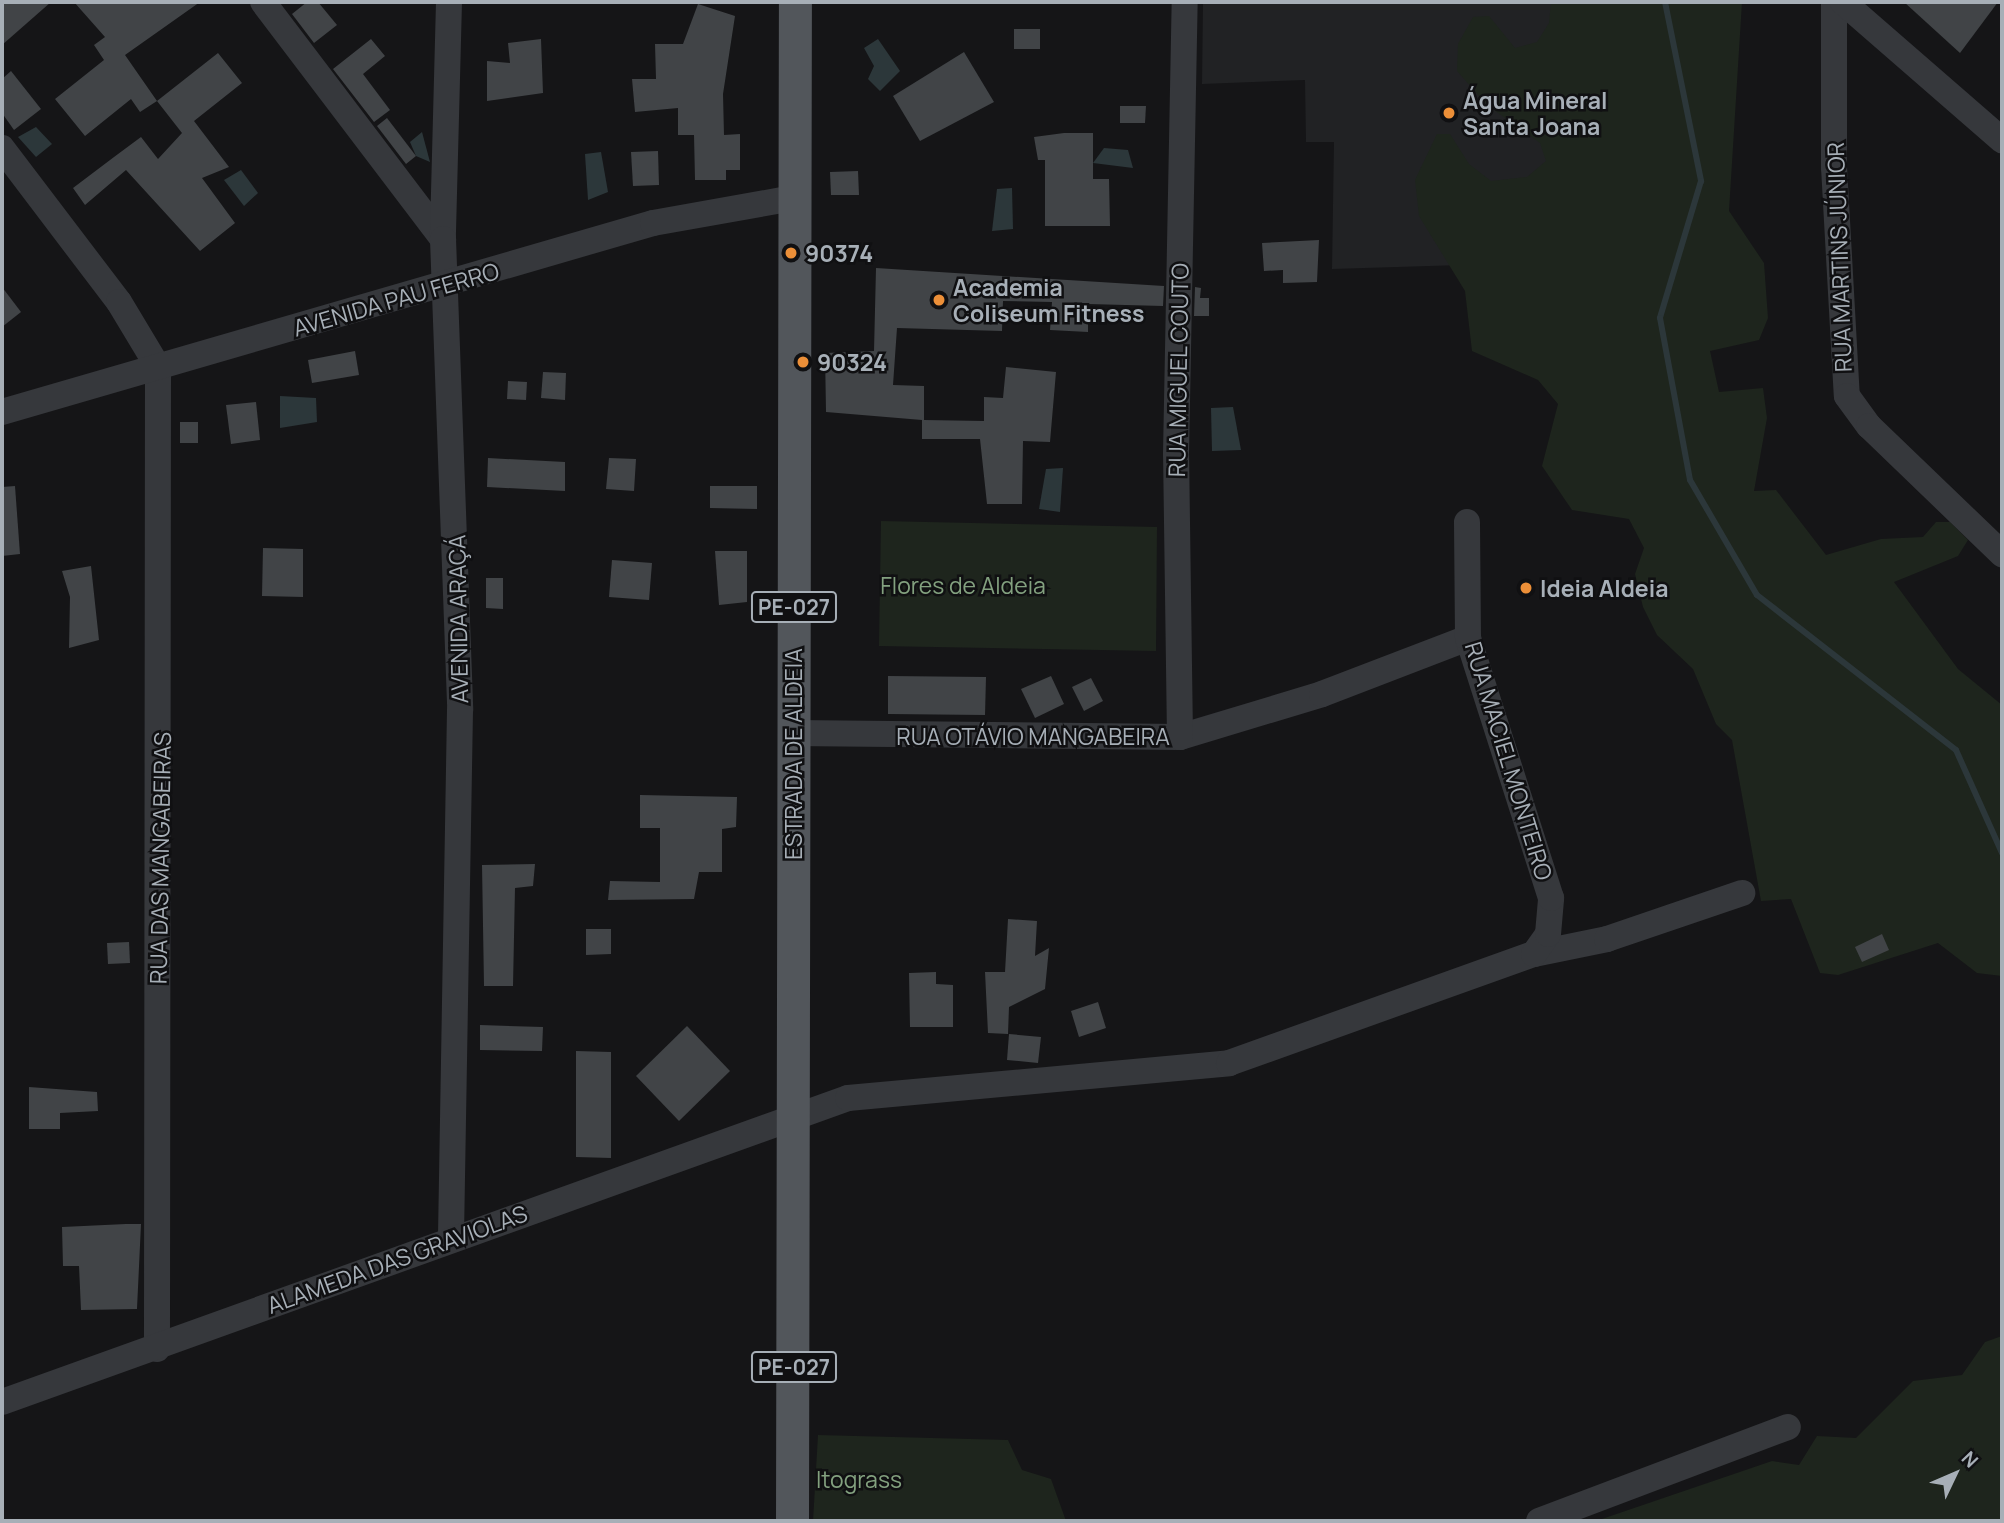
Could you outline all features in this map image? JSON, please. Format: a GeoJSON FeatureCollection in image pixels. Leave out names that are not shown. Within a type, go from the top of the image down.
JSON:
{"type":"FeatureCollection","features":[{"type":"Feature","properties":{"kind":"main road","name":"ESTRADA DE ALDEIA"},"geometry":{"type":"LineString","coordinates":[[792,1521],[795,1212],[792,1116],[792,733],[795,2]]}},
{"type":"Feature","properties":{"kind":"street"},"geometry":{"type":"LineString","coordinates":[[263,2],[443,239]]}},
{"type":"Feature","properties":{"kind":"street","name":"AVENIDA ARAÇÁ"},"geometry":{"type":"LineString","coordinates":[[449,2],[443,239],[449,286],[460,682],[452,1238]]}},
{"type":"Feature","properties":{"kind":"street","name":"RUA MIGUEL COUTO"},"geometry":{"type":"LineString","coordinates":[[1181,737],[1175,467],[1185,2]]}},
{"type":"Feature","properties":{"kind":"street","name":"RUA MARTINS JÚNIOR"},"geometry":{"type":"LineString","coordinates":[[1834,2],[1845,387],[1869,426],[2002,554]]}},
{"type":"Feature","properties":{"kind":"street"},"geometry":{"type":"LineString","coordinates":[[1843,2],[2002,140]]}},
{"type":"Feature","properties":{"kind":"street"},"geometry":{"type":"LineString","coordinates":[[2,148],[118,302],[158,367]]}},
{"type":"Feature","properties":{"kind":"street","name":"AVENIDA PAU FERRO"},"geometry":{"type":"LineString","coordinates":[[2,412],[449,286],[653,223],[794,198]]}},
{"type":"Feature","properties":{"kind":"street","name":"RUA DAS MANGABEIRAS"},"geometry":{"type":"LineString","coordinates":[[157,1349],[158,367]]}},
{"type":"Feature","properties":{"kind":"street","name":"RUA MACIEL MONTEIRO"},"geometry":{"type":"LineString","coordinates":[[1467,522],[1468,638],[1547,878],[1552,916],[1534,954]]}},
{"type":"Feature","properties":{"kind":"street","name":"RUA OTÁVIO MANGABEIRA"},"geometry":{"type":"LineString","coordinates":[[792,733],[1181,737],[1322,694],[1468,638]]}},
{"type":"Feature","properties":{"kind":"street","name":"ALAMEDA DAS GRAVIOLAS"},"geometry":{"type":"LineString","coordinates":[[2,1402],[157,1349],[452,1238],[792,1116],[872,1091],[974,1089],[1229,1063],[1534,954],[1607,939],[1742,892]]}},
{"type":"Feature","properties":{"kind":"street"},"geometry":{"type":"LineString","coordinates":[[1539,1521],[1788,1427]]}},
{"type":"Feature","properties":{"kind":"shaded area","name":"Água Mineral Santa Joana"},"geometry":{"type":"Polygon","coordinates":[[[1203,2],[1590,2],[1596,261],[1332,269],[1334,142],[1306,142],[1305,80],[1202,84],[1203,2]]]}},
{"type":"Feature","properties":{"kind":"shaded area"},"geometry":{"type":"Polygon","coordinates":[[[878,39],[900,71],[880,91],[868,79],[874,66],[864,48],[878,39]]]}},
{"type":"Feature","properties":{"kind":"shaded area"},"geometry":{"type":"Polygon","coordinates":[[[36,127],[52,144],[36,157],[18,137],[36,127]]]}},
{"type":"Feature","properties":{"kind":"shaded area"},"geometry":{"type":"Polygon","coordinates":[[[422,132],[430,162],[416,156],[410,142],[422,132]]]}},
{"type":"Feature","properties":{"kind":"shaded area"},"geometry":{"type":"Polygon","coordinates":[[[1104,148],[1128,150],[1133,168],[1093,163],[1104,148]]]}},
{"type":"Feature","properties":{"kind":"shaded area"},"geometry":{"type":"Polygon","coordinates":[[[601,152],[608,192],[588,200],[585,154],[601,152]]]}},
{"type":"Feature","properties":{"kind":"shaded area"},"geometry":{"type":"Polygon","coordinates":[[[241,170],[258,193],[244,206],[224,180],[241,170]]]}},
{"type":"Feature","properties":{"kind":"shaded area"},"geometry":{"type":"Polygon","coordinates":[[[1012,188],[1013,229],[992,231],[997,189],[1012,188]]]}},
{"type":"Feature","properties":{"kind":"shaded area"},"geometry":{"type":"Polygon","coordinates":[[[280,396],[316,398],[317,422],[280,428],[280,396]]]}},
{"type":"Feature","properties":{"kind":"shaded area"},"geometry":{"type":"Polygon","coordinates":[[[1233,407],[1241,450],[1212,451],[1211,408],[1233,407]]]}},
{"type":"Feature","properties":{"kind":"shaded area"},"geometry":{"type":"Polygon","coordinates":[[[1063,468],[1060,512],[1039,509],[1046,469],[1063,468]]]}},
{"type":"Feature","properties":{"kind":"green space"},"geometry":{"type":"Polygon","coordinates":[[[1551,2],[1742,2],[1729,211],[1764,263],[1768,318],[1759,340],[1710,351],[1719,392],[1763,388],[1767,418],[1754,491],[1776,490],[1826,555],[1881,539],[1923,537],[1936,522],[1950,522],[1968,540],[1958,556],[1894,582],[1958,669],[2002,705],[2002,976],[1977,973],[1938,943],[1838,975],[1820,973],[1791,899],[1761,901],[1732,740],[1716,724],[1693,669],[1657,635],[1643,607],[1635,574],[1644,548],[1629,519],[1572,510],[1542,466],[1558,404],[1538,380],[1472,351],[1465,291],[1419,216],[1415,180],[1437,134],[1450,134],[1469,164],[1491,181],[1527,177],[1546,161],[1540,143],[1487,105],[1457,71],[1458,44],[1473,17],[1489,16],[1515,48],[1537,42],[1549,23],[1551,2]]]}},
{"type":"Feature","properties":{"kind":"green space","name":"Flores de Aldeia"},"geometry":{"type":"Polygon","coordinates":[[[881,521],[1157,527],[1156,651],[879,646],[881,521]]]}},
{"type":"Feature","properties":{"kind":"green space"},"geometry":{"type":"Polygon","coordinates":[[[2002,1336],[2002,1521],[1596,1521],[1772,1461],[1799,1465],[1817,1436],[1856,1438],[1913,1381],[1962,1375],[1985,1342],[2002,1336]]]}},
{"type":"Feature","properties":{"kind":"green space","name":"Itograss"},"geometry":{"type":"Polygon","coordinates":[[[818,1435],[1008,1440],[1022,1470],[1051,1479],[1066,1521],[813,1521],[818,1435]]]}},
{"type":"Feature","properties":{"kind":"building"},"geometry":{"type":"Polygon","coordinates":[[[2,2],[51,2],[2,45],[2,2]]]}},
{"type":"Feature","properties":{"kind":"building"},"geometry":{"type":"Polygon","coordinates":[[[74,2],[200,2],[125,55],[157,101],[140,112],[131,99],[85,136],[55,99],[104,60],[94,45],[105,37],[74,2]]]}},
{"type":"Feature","properties":{"kind":"building"},"geometry":{"type":"Polygon","coordinates":[[[307,2],[318,2],[337,25],[314,43],[292,14],[307,2]]]}},
{"type":"Feature","properties":{"kind":"building"},"geometry":{"type":"Polygon","coordinates":[[[1904,2],[1998,2],[1960,53],[1904,2]]]}},
{"type":"Feature","properties":{"kind":"building"},"geometry":{"type":"Polygon","coordinates":[[[698,4],[735,16],[723,94],[724,135],[740,134],[740,170],[726,170],[726,180],[695,180],[694,135],[678,135],[678,108],[635,112],[632,79],[656,79],[655,44],[683,44],[698,4]]]}},
{"type":"Feature","properties":{"kind":"building"},"geometry":{"type":"Polygon","coordinates":[[[1014,29],[1040,29],[1040,49],[1014,49],[1014,29]]]}},
{"type":"Feature","properties":{"kind":"building"},"geometry":{"type":"Polygon","coordinates":[[[371,39],[385,56],[363,74],[390,110],[374,122],[333,69],[371,39]]]}},
{"type":"Feature","properties":{"kind":"building"},"geometry":{"type":"Polygon","coordinates":[[[541,39],[543,93],[487,101],[487,61],[510,63],[508,43],[541,39]]]}},
{"type":"Feature","properties":{"kind":"building"},"geometry":{"type":"Polygon","coordinates":[[[964,52],[994,102],[920,141],[893,96],[964,52]]]}},
{"type":"Feature","properties":{"kind":"building"},"geometry":{"type":"Polygon","coordinates":[[[218,53],[242,83],[194,121],[229,167],[202,178],[235,223],[200,251],[126,170],[85,205],[73,188],[114,157],[141,137],[158,159],[182,133],[157,101],[218,53]]]}},
{"type":"Feature","properties":{"kind":"building"},"geometry":{"type":"Polygon","coordinates":[[[11,71],[41,109],[14,130],[2,113],[2,79],[11,71]]]}},
{"type":"Feature","properties":{"kind":"building"},"geometry":{"type":"Polygon","coordinates":[[[1120,106],[1146,106],[1145,123],[1120,123],[1120,106]]]}},
{"type":"Feature","properties":{"kind":"building"},"geometry":{"type":"Polygon","coordinates":[[[387,118],[416,156],[406,164],[377,126],[387,118]]]}},
{"type":"Feature","properties":{"kind":"building"},"geometry":{"type":"Polygon","coordinates":[[[1093,133],[1093,179],[1109,179],[1110,226],[1045,226],[1045,160],[1038,160],[1034,137],[1093,133]]]}},
{"type":"Feature","properties":{"kind":"building"},"geometry":{"type":"Polygon","coordinates":[[[658,151],[659,185],[633,186],[631,152],[658,151]]]}},
{"type":"Feature","properties":{"kind":"building"},"geometry":{"type":"Polygon","coordinates":[[[858,171],[859,195],[831,195],[830,172],[858,171]]]}},
{"type":"Feature","properties":{"kind":"building"},"geometry":{"type":"Polygon","coordinates":[[[1319,240],[1317,282],[1283,283],[1283,270],[1264,271],[1262,243],[1319,240]]]}},
{"type":"Feature","properties":{"kind":"building"},"geometry":{"type":"Polygon","coordinates":[[[876,268],[1164,286],[1163,306],[1088,304],[1088,332],[1050,330],[1052,302],[1003,301],[1002,331],[897,328],[893,385],[924,386],[924,420],[984,421],[984,397],[1003,398],[1006,367],[1056,372],[1050,442],[1023,441],[1022,504],[987,504],[980,439],[922,439],[922,420],[826,412],[825,353],[874,351],[876,268]]]}},
{"type":"Feature","properties":{"kind":"building"},"geometry":{"type":"Polygon","coordinates":[[[2,287],[21,312],[2,327],[2,287]]]}},
{"type":"Feature","properties":{"kind":"building"},"geometry":{"type":"Polygon","coordinates":[[[1195,287],[1201,288],[1200,298],[1209,298],[1209,316],[1194,316],[1195,287]]]}},
{"type":"Feature","properties":{"kind":"building"},"geometry":{"type":"Polygon","coordinates":[[[355,351],[359,375],[312,383],[308,360],[355,351]]]}},
{"type":"Feature","properties":{"kind":"building"},"geometry":{"type":"Polygon","coordinates":[[[543,372],[566,373],[565,400],[541,398],[543,372]]]}},
{"type":"Feature","properties":{"kind":"building"},"geometry":{"type":"Polygon","coordinates":[[[508,381],[527,382],[526,400],[507,399],[508,381]]]}},
{"type":"Feature","properties":{"kind":"building"},"geometry":{"type":"Polygon","coordinates":[[[256,402],[260,440],[231,444],[226,405],[256,402]]]}},
{"type":"Feature","properties":{"kind":"building"},"geometry":{"type":"Polygon","coordinates":[[[180,422],[198,422],[198,443],[180,443],[180,422]]]}},
{"type":"Feature","properties":{"kind":"building"},"geometry":{"type":"Polygon","coordinates":[[[488,458],[565,462],[565,491],[487,487],[488,458]]]}},
{"type":"Feature","properties":{"kind":"building"},"geometry":{"type":"Polygon","coordinates":[[[609,458],[636,459],[634,491],[606,489],[609,458]]]}},
{"type":"Feature","properties":{"kind":"building"},"geometry":{"type":"Polygon","coordinates":[[[15,486],[20,554],[2,556],[2,487],[15,486]]]}},
{"type":"Feature","properties":{"kind":"building"},"geometry":{"type":"Polygon","coordinates":[[[710,486],[757,486],[757,509],[710,508],[710,486]]]}},
{"type":"Feature","properties":{"kind":"building"},"geometry":{"type":"Polygon","coordinates":[[[263,548],[303,549],[303,597],[262,596],[263,548]]]}},
{"type":"Feature","properties":{"kind":"building"},"geometry":{"type":"Polygon","coordinates":[[[715,551],[747,551],[747,602],[719,605],[715,551]]]}},
{"type":"Feature","properties":{"kind":"building"},"geometry":{"type":"Polygon","coordinates":[[[612,560],[652,563],[649,600],[609,597],[612,560]]]}},
{"type":"Feature","properties":{"kind":"building"},"geometry":{"type":"Polygon","coordinates":[[[91,566],[99,640],[69,648],[70,597],[62,571],[91,566]]]}},
{"type":"Feature","properties":{"kind":"building"},"geometry":{"type":"Polygon","coordinates":[[[486,578],[503,578],[503,609],[486,608],[486,578]]]}},
{"type":"Feature","properties":{"kind":"building"},"geometry":{"type":"Polygon","coordinates":[[[888,676],[986,677],[985,715],[888,714],[888,676]]]}},
{"type":"Feature","properties":{"kind":"building"},"geometry":{"type":"Polygon","coordinates":[[[1051,676],[1064,704],[1035,718],[1021,689],[1051,676]]]}},
{"type":"Feature","properties":{"kind":"building"},"geometry":{"type":"Polygon","coordinates":[[[1091,678],[1103,701],[1084,711],[1072,687],[1091,678]]]}},
{"type":"Feature","properties":{"kind":"building"},"geometry":{"type":"Polygon","coordinates":[[[640,795],[737,797],[736,827],[722,829],[722,872],[699,872],[694,899],[608,900],[610,881],[660,882],[660,828],[640,828],[640,795]]]}},
{"type":"Feature","properties":{"kind":"building"},"geometry":{"type":"Polygon","coordinates":[[[535,864],[533,886],[515,888],[513,986],[484,986],[482,865],[535,864]]]}},
{"type":"Feature","properties":{"kind":"building"},"geometry":{"type":"Polygon","coordinates":[[[1008,919],[1037,921],[1035,956],[1049,948],[1045,989],[1009,1007],[1008,1034],[988,1033],[985,972],[1005,972],[1008,919]]]}},
{"type":"Feature","properties":{"kind":"building"},"geometry":{"type":"Polygon","coordinates":[[[586,929],[611,929],[611,954],[586,955],[586,929]]]}},
{"type":"Feature","properties":{"kind":"building"},"geometry":{"type":"Polygon","coordinates":[[[1882,934],[1889,950],[1862,962],[1855,947],[1882,934]]]}},
{"type":"Feature","properties":{"kind":"building"},"geometry":{"type":"Polygon","coordinates":[[[129,942],[130,963],[108,964],[107,943],[129,942]]]}},
{"type":"Feature","properties":{"kind":"building"},"geometry":{"type":"Polygon","coordinates":[[[936,972],[936,984],[953,985],[953,1027],[910,1027],[909,973],[936,972]]]}},
{"type":"Feature","properties":{"kind":"building"},"geometry":{"type":"Polygon","coordinates":[[[1098,1002],[1106,1028],[1079,1037],[1071,1011],[1098,1002]]]}},
{"type":"Feature","properties":{"kind":"building"},"geometry":{"type":"Polygon","coordinates":[[[480,1025],[543,1027],[542,1051],[480,1050],[480,1025]]]}},
{"type":"Feature","properties":{"kind":"building"},"geometry":{"type":"Polygon","coordinates":[[[687,1026],[730,1071],[679,1121],[636,1076],[687,1026]]]}},
{"type":"Feature","properties":{"kind":"building"},"geometry":{"type":"Polygon","coordinates":[[[1009,1034],[1041,1037],[1038,1063],[1007,1060],[1009,1034]]]}},
{"type":"Feature","properties":{"kind":"building"},"geometry":{"type":"Polygon","coordinates":[[[576,1051],[611,1052],[611,1158],[576,1157],[576,1051]]]}},
{"type":"Feature","properties":{"kind":"building"},"geometry":{"type":"Polygon","coordinates":[[[29,1087],[97,1092],[98,1111],[60,1113],[60,1129],[29,1129],[29,1087]]]}},
{"type":"Feature","properties":{"kind":"building"},"geometry":{"type":"Polygon","coordinates":[[[141,1224],[137,1309],[81,1310],[79,1266],[63,1266],[62,1227],[141,1224]]]}},
{"type":"Feature","properties":{"kind":"waterway"},"geometry":{"type":"LineString","coordinates":[[1665,2],[1701,181],[1660,318],[1690,480],[1757,595],[1956,750],[2002,853]]}},
{"type":"Feature","properties":{"kind":"place","name":"Água Mineral Santa Joana"},"geometry":{"type":"Point","coordinates":[1449,113]}},
{"type":"Feature","properties":{"kind":"place","name":"90374"},"geometry":{"type":"Point","coordinates":[791,253]}},
{"type":"Feature","properties":{"kind":"place","name":"Academia Coliseum Fitness"},"geometry":{"type":"Point","coordinates":[939,300]}},
{"type":"Feature","properties":{"kind":"place","name":"90324"},"geometry":{"type":"Point","coordinates":[803,362]}},
{"type":"Feature","properties":{"kind":"place","name":"Ideia Aldeia"},"geometry":{"type":"Point","coordinates":[1526,588]}}]}
